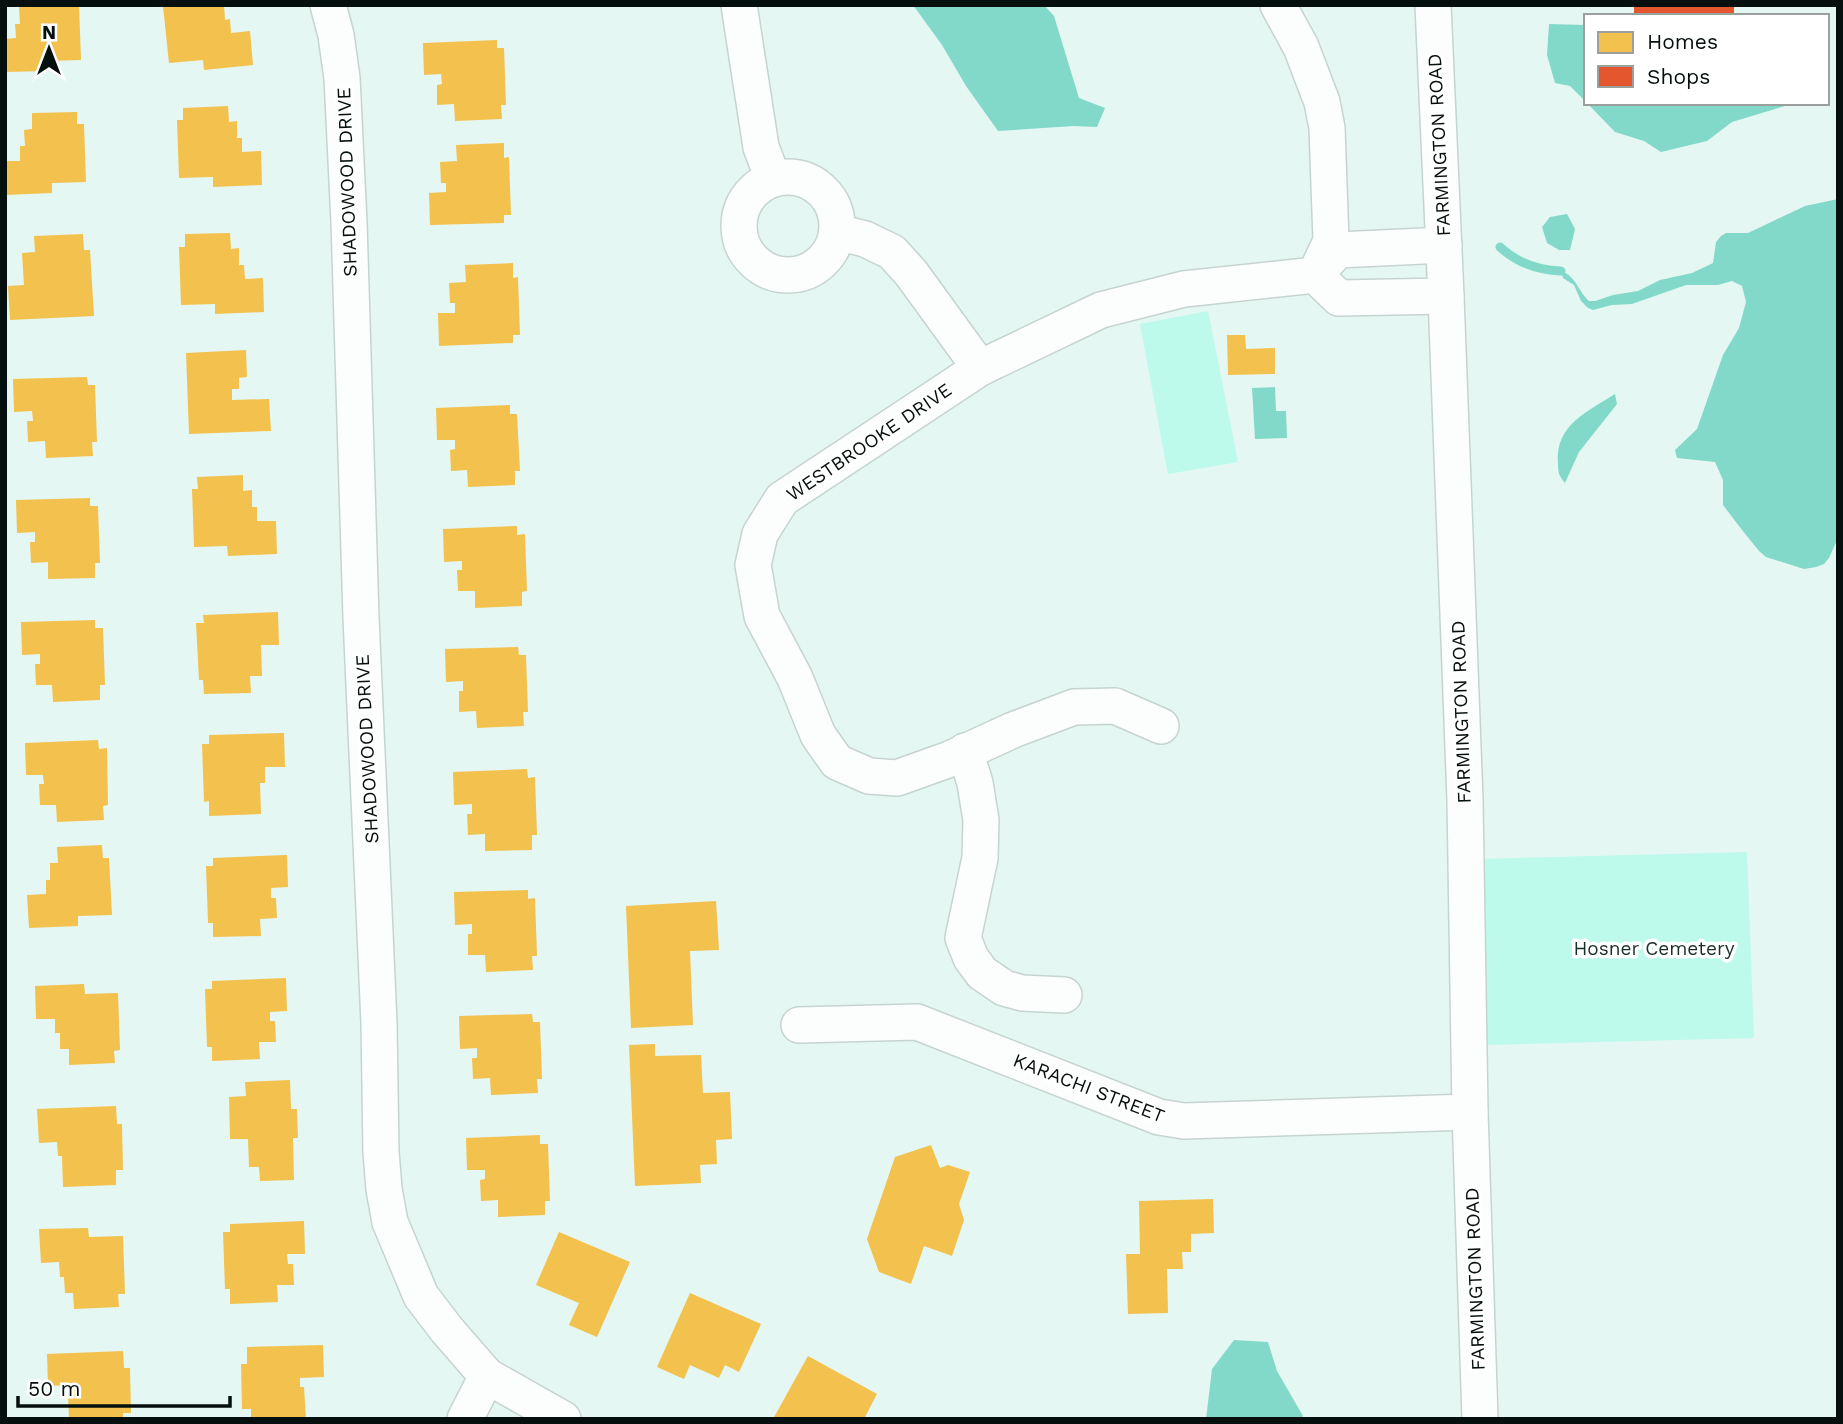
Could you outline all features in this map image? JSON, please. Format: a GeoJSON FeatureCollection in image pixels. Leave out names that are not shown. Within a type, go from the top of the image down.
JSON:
{"type":"FeatureCollection","features":[{"type":"Feature","properties":{"kind":"street","name":"SHADOWOOD DRIVE"},"geometry":{"type":"LineString","coordinates":[[328,5],[336,35],[342,78],[349,222],[384,1189],[390,1222],[421,1296],[447,1330],[488,1376],[563,1419]]}},
{"type":"Feature","properties":{"kind":"street"},"geometry":{"type":"LineString","coordinates":[[738,5],[761,147],[773,179]]}},
{"type":"Feature","properties":{"kind":"street"},"geometry":{"type":"LineString","coordinates":[[1278,5],[1301,47],[1322,102],[1328,128],[1331,241],[1315,275]]}},
{"type":"Feature","properties":{"kind":"street","name":"FARMINGTON ROAD"},"geometry":{"type":"LineString","coordinates":[[1433,5],[1465,800],[1470,1112],[1480,1419]]}},
{"type":"Feature","properties":{"kind":"street"},"geometry":{"type":"LineString","coordinates":[[789,177],[805,180],[819,188],[830,201],[836,216],[837,232],[832,247],[823,260],[810,269],[794,274],[779,274],[764,268],[751,258],[743,244],[739,229],[747,198],[759,186],[773,179],[789,177]]}},
{"type":"Feature","properties":{"kind":"street"},"geometry":{"type":"LineString","coordinates":[[837,232],[865,239],[892,252],[911,273],[980,368]]}},
{"type":"Feature","properties":{"kind":"street"},"geometry":{"type":"LineString","coordinates":[[1315,275],[1338,250],[1444,245]]}},
{"type":"Feature","properties":{"kind":"street"},"geometry":{"type":"LineString","coordinates":[[1315,275],[1339,298],[1446,296]]}},
{"type":"Feature","properties":{"kind":"street","name":"WESTBROOKE DRIVE"},"geometry":{"type":"LineString","coordinates":[[1161,726],[1115,706],[1074,707],[897,778],[869,776],[837,762],[818,734],[795,678],[762,616],[753,565],[760,534],[782,499],[980,368],[1101,310],[1184,289],[1315,275]]}},
{"type":"Feature","properties":{"kind":"street"},"geometry":{"type":"LineString","coordinates":[[965,751],[975,783],[981,820],[980,858],[963,938],[971,958],[982,974],[1004,988],[1022,993],[1064,995]]}},
{"type":"Feature","properties":{"kind":"street","name":"KARACHI STREET"},"geometry":{"type":"LineString","coordinates":[[799,1025],[916,1021],[1159,1117],[1184,1121],[1470,1112]]}},
{"type":"Feature","properties":{"kind":"street"},"geometry":{"type":"LineString","coordinates":[[465,1419],[488,1376]]}},
{"type":"Feature","properties":{"kind":"green space"},"geometry":{"type":"Polygon","coordinates":[[[1208,311],[1238,462],[1168,474],[1140,324],[1208,311]]]}},
{"type":"Feature","properties":{"kind":"green space","name":"Hosner Cemetery"},"geometry":{"type":"Polygon","coordinates":[[[1747,852],[1754,1038],[1486,1045],[1480,859],[1747,852]]]}},
{"type":"Feature","properties":{"kind":"shaded area"},"geometry":{"type":"Polygon","coordinates":[[[913,5],[1044,5],[1054,16],[1079,98],[1105,108],[1097,127],[998,131],[913,5]]]}},
{"type":"Feature","properties":{"kind":"shaded area"},"geometry":{"type":"Polygon","coordinates":[[[1549,24],[1584,25],[1584,100],[1570,86],[1555,83],[1547,55],[1549,24]]]}},
{"type":"Feature","properties":{"kind":"shaded area"},"geometry":{"type":"Polygon","coordinates":[[[1589,105],[1785,105],[1732,122],[1707,141],[1661,152],[1644,141],[1615,132],[1589,105]]]}},
{"type":"Feature","properties":{"kind":"shaded area"},"geometry":{"type":"Polygon","coordinates":[[[1838,199],[1838,538],[1824,564],[1804,569],[1766,557],[1759,551],[1723,505],[1723,480],[1715,462],[1677,458],[1675,450],[1697,429],[1723,355],[1739,328],[1746,302],[1742,286],[1732,281],[1718,285],[1686,285],[1632,304],[1593,310],[1581,301],[1574,285],[1563,278],[1561,271],[1574,280],[1589,301],[1638,291],[1660,280],[1692,273],[1713,263],[1716,242],[1726,233],[1748,233],[1805,206],[1838,199]]]}},
{"type":"Feature","properties":{"kind":"shaded area"},"geometry":{"type":"Polygon","coordinates":[[[1567,214],[1575,229],[1570,250],[1559,250],[1547,243],[1542,227],[1550,217],[1567,214]]]}},
{"type":"Feature","properties":{"kind":"shaded area"},"geometry":{"type":"Polygon","coordinates":[[[1275,387],[1276,411],[1286,411],[1287,438],[1255,439],[1252,388],[1275,387]]]}},
{"type":"Feature","properties":{"kind":"shaded area"},"geometry":{"type":"Polygon","coordinates":[[[1615,394],[1617,404],[1579,452],[1565,483],[1558,469],[1558,450],[1567,429],[1584,414],[1615,394]]]}},
{"type":"Feature","properties":{"kind":"shaded area"},"geometry":{"type":"Polygon","coordinates":[[[1234,1340],[1268,1342],[1277,1371],[1303,1416],[1302,1419],[1206,1419],[1212,1369],[1234,1340]]]}},
{"type":"Feature","properties":{"kind":"building: Homes"},"geometry":{"type":"Polygon","coordinates":[[[79,5],[81,60],[47,61],[48,71],[5,72],[5,39],[16,38],[15,24],[20,24],[19,7],[79,5]]]}},
{"type":"Feature","properties":{"kind":"building: Homes"},"geometry":{"type":"Polygon","coordinates":[[[224,5],[225,20],[230,19],[231,33],[250,31],[253,65],[204,70],[203,60],[169,63],[163,6],[224,5]]]}},
{"type":"Feature","properties":{"kind":"building: Homes"},"geometry":{"type":"Polygon","coordinates":[[[497,40],[497,48],[504,48],[506,105],[501,105],[502,119],[455,121],[454,104],[437,105],[437,85],[442,84],[441,74],[424,75],[423,43],[497,40]]]}},
{"type":"Feature","properties":{"kind":"building: Homes"},"geometry":{"type":"Polygon","coordinates":[[[228,106],[229,122],[237,121],[237,138],[242,138],[242,152],[261,151],[262,185],[213,187],[213,177],[179,178],[177,120],[183,120],[183,108],[228,106]]]}},
{"type":"Feature","properties":{"kind":"building: Homes"},"geometry":{"type":"Polygon","coordinates":[[[77,112],[77,124],[84,124],[86,182],[52,183],[52,193],[5,195],[5,161],[20,161],[20,146],[25,146],[24,130],[32,129],[32,113],[77,112]]]}},
{"type":"Feature","properties":{"kind":"building: Homes"},"geometry":{"type":"Polygon","coordinates":[[[504,143],[504,158],[509,157],[511,215],[504,215],[504,223],[430,225],[429,193],[446,192],[446,183],[441,183],[440,162],[457,161],[456,145],[504,143]]]}},
{"type":"Feature","properties":{"kind":"building: Homes"},"geometry":{"type":"Polygon","coordinates":[[[230,233],[231,249],[239,248],[239,265],[244,265],[245,279],[263,278],[264,312],[215,314],[215,304],[181,305],[179,247],[185,247],[185,234],[230,233]]]}},
{"type":"Feature","properties":{"kind":"building: Homes"},"geometry":{"type":"Polygon","coordinates":[[[83,234],[84,250],[90,250],[94,316],[10,320],[8,286],[24,285],[22,253],[35,252],[34,236],[83,234]]]}},
{"type":"Feature","properties":{"kind":"building: Homes"},"geometry":{"type":"Polygon","coordinates":[[[513,263],[513,278],[518,277],[520,335],[513,335],[513,343],[439,346],[438,313],[455,313],[455,303],[450,303],[449,283],[466,282],[465,265],[513,263]]]}},
{"type":"Feature","properties":{"kind":"building: Homes"},"geometry":{"type":"Polygon","coordinates":[[[1227,335],[1245,335],[1246,349],[1275,348],[1275,374],[1228,375],[1227,335]]]}},
{"type":"Feature","properties":{"kind":"building: Homes"},"geometry":{"type":"Polygon","coordinates":[[[246,350],[247,377],[239,378],[239,389],[232,389],[232,400],[269,399],[271,431],[189,434],[186,353],[246,350]]]}},
{"type":"Feature","properties":{"kind":"building: Homes"},"geometry":{"type":"Polygon","coordinates":[[[87,377],[88,385],[95,385],[97,442],[92,442],[93,456],[46,458],[45,441],[28,442],[27,421],[33,421],[32,411],[14,412],[13,379],[87,377]]]}},
{"type":"Feature","properties":{"kind":"building: Homes"},"geometry":{"type":"Polygon","coordinates":[[[510,405],[510,414],[517,414],[520,471],[515,471],[515,485],[468,487],[467,470],[451,471],[450,450],[455,449],[455,440],[437,440],[436,408],[510,405]]]}},
{"type":"Feature","properties":{"kind":"building: Homes"},"geometry":{"type":"Polygon","coordinates":[[[243,475],[243,491],[252,490],[252,507],[257,507],[257,521],[276,521],[277,554],[228,556],[227,546],[194,547],[192,489],[198,489],[197,477],[243,475]]]}},
{"type":"Feature","properties":{"kind":"building: Homes"},"geometry":{"type":"Polygon","coordinates":[[[90,498],[90,506],[98,506],[100,563],[95,563],[95,578],[48,579],[48,562],[31,563],[30,542],[35,542],[35,532],[17,533],[16,500],[90,498]]]}},
{"type":"Feature","properties":{"kind":"building: Homes"},"geometry":{"type":"Polygon","coordinates":[[[517,526],[517,535],[525,534],[527,591],[522,592],[522,606],[475,608],[475,591],[458,591],[457,570],[462,570],[462,561],[444,562],[443,529],[517,526]]]}},
{"type":"Feature","properties":{"kind":"building: Homes"},"geometry":{"type":"Polygon","coordinates":[[[278,612],[279,645],[261,645],[262,676],[250,676],[251,693],[204,694],[203,680],[199,680],[196,623],[204,623],[203,615],[278,612]]]}},
{"type":"Feature","properties":{"kind":"building: Homes"},"geometry":{"type":"Polygon","coordinates":[[[95,620],[95,628],[103,628],[105,685],[100,685],[100,700],[53,702],[52,685],[36,685],[35,664],[40,664],[40,654],[22,655],[21,622],[95,620]]]}},
{"type":"Feature","properties":{"kind":"building: Homes"},"geometry":{"type":"Polygon","coordinates":[[[518,647],[519,655],[526,655],[528,712],[523,712],[524,726],[477,728],[476,711],[459,712],[459,691],[463,691],[463,681],[446,682],[445,649],[518,647]]]}},
{"type":"Feature","properties":{"kind":"building: Homes"},"geometry":{"type":"Polygon","coordinates":[[[284,733],[285,767],[265,767],[265,783],[260,783],[261,814],[209,816],[209,801],[204,802],[202,744],[209,744],[209,735],[284,733]]]}},
{"type":"Feature","properties":{"kind":"building: Homes"},"geometry":{"type":"Polygon","coordinates":[[[98,740],[99,749],[107,748],[108,805],[103,806],[104,820],[57,822],[56,805],[40,805],[39,784],[44,784],[43,775],[26,775],[25,743],[98,740]]]}},
{"type":"Feature","properties":{"kind":"building: Homes"},"geometry":{"type":"Polygon","coordinates":[[[527,769],[528,778],[535,777],[537,835],[532,835],[532,850],[485,851],[485,834],[468,835],[467,814],[472,814],[472,804],[454,805],[453,772],[527,769]]]}},
{"type":"Feature","properties":{"kind":"building: Homes"},"geometry":{"type":"Polygon","coordinates":[[[102,845],[103,858],[109,858],[112,915],[78,916],[78,926],[29,928],[27,895],[46,894],[46,880],[50,880],[50,863],[58,863],[57,847],[102,845]]]}},
{"type":"Feature","properties":{"kind":"building: Homes"},"geometry":{"type":"Polygon","coordinates":[[[287,855],[288,887],[271,888],[271,898],[276,898],[277,918],[260,919],[261,936],[213,937],[213,923],[208,923],[206,866],[213,866],[213,858],[287,855]]]}},
{"type":"Feature","properties":{"kind":"building: Homes"},"geometry":{"type":"Polygon","coordinates":[[[528,890],[528,899],[535,898],[537,956],[532,956],[533,970],[486,972],[485,955],[468,955],[468,934],[472,934],[472,924],[455,925],[454,892],[528,890]]]}},
{"type":"Feature","properties":{"kind":"building: Homes"},"geometry":{"type":"Polygon","coordinates":[[[716,901],[719,950],[690,951],[693,1025],[631,1028],[626,906],[716,901]]]}},
{"type":"Feature","properties":{"kind":"building: Homes"},"geometry":{"type":"Polygon","coordinates":[[[286,978],[287,1011],[270,1012],[270,1021],[275,1021],[276,1042],[259,1042],[260,1059],[212,1061],[212,1047],[207,1047],[205,989],[212,989],[212,981],[286,978]]]}},
{"type":"Feature","properties":{"kind":"building: Homes"},"geometry":{"type":"Polygon","coordinates":[[[84,984],[85,994],[118,993],[120,1050],[114,1051],[115,1063],[69,1065],[69,1049],[60,1049],[60,1033],[55,1033],[55,1019],[36,1019],[35,986],[84,984]]]}},
{"type":"Feature","properties":{"kind":"building: Homes"},"geometry":{"type":"Polygon","coordinates":[[[532,1014],[533,1022],[540,1022],[542,1079],[537,1079],[538,1093],[491,1095],[490,1078],[473,1079],[472,1058],[477,1058],[477,1048],[460,1049],[459,1016],[532,1014]]]}},
{"type":"Feature","properties":{"kind":"building: Homes"},"geometry":{"type":"Polygon","coordinates":[[[655,1044],[655,1056],[701,1055],[703,1093],[730,1092],[732,1139],[716,1140],[717,1164],[700,1165],[701,1183],[635,1186],[629,1045],[655,1044]]]}},
{"type":"Feature","properties":{"kind":"building: Homes"},"geometry":{"type":"Polygon","coordinates":[[[290,1080],[291,1109],[297,1109],[298,1138],[293,1138],[294,1180],[260,1181],[259,1167],[249,1167],[248,1139],[230,1139],[229,1097],[246,1096],[245,1082],[290,1080]]]}},
{"type":"Feature","properties":{"kind":"building: Homes"},"geometry":{"type":"Polygon","coordinates":[[[116,1106],[117,1124],[122,1124],[123,1170],[116,1170],[116,1185],[63,1187],[62,1156],[58,1156],[57,1142],[39,1143],[37,1109],[116,1106]]]}},
{"type":"Feature","properties":{"kind":"building: Homes"},"geometry":{"type":"Polygon","coordinates":[[[540,1135],[540,1144],[548,1144],[550,1201],[545,1201],[545,1215],[498,1217],[498,1200],[481,1201],[480,1180],[485,1179],[485,1170],[467,1170],[466,1138],[540,1135]]]}},
{"type":"Feature","properties":{"kind":"building: Homes"},"geometry":{"type":"Polygon","coordinates":[[[931,1145],[940,1168],[948,1165],[970,1172],[959,1204],[964,1220],[952,1256],[924,1246],[911,1284],[879,1272],[867,1239],[895,1157],[931,1145]]]}},
{"type":"Feature","properties":{"kind":"building: Homes"},"geometry":{"type":"Polygon","coordinates":[[[1213,1199],[1214,1233],[1191,1234],[1191,1252],[1182,1252],[1183,1269],[1167,1269],[1168,1313],[1128,1314],[1126,1254],[1140,1254],[1139,1201],[1213,1199]]]}},
{"type":"Feature","properties":{"kind":"building: Homes"},"geometry":{"type":"Polygon","coordinates":[[[304,1221],[305,1254],[287,1254],[288,1264],[293,1264],[294,1285],[277,1285],[278,1302],[230,1304],[230,1289],[225,1289],[223,1232],[230,1232],[230,1224],[304,1221]]]}},
{"type":"Feature","properties":{"kind":"building: Homes"},"geometry":{"type":"Polygon","coordinates":[[[88,1228],[89,1237],[123,1236],[125,1294],[118,1294],[119,1307],[74,1309],[73,1293],[65,1293],[59,1262],[41,1263],[39,1229],[88,1228]]]}},
{"type":"Feature","properties":{"kind":"building: Homes"},"geometry":{"type":"Polygon","coordinates":[[[559,1232],[630,1262],[597,1337],[569,1325],[579,1303],[536,1285],[559,1232]]]}},
{"type":"Feature","properties":{"kind":"building: Homes"},"geometry":{"type":"Polygon","coordinates":[[[690,1293],[761,1324],[739,1372],[725,1365],[719,1378],[690,1365],[684,1379],[657,1367],[690,1293]]]}},
{"type":"Feature","properties":{"kind":"building: Homes"},"geometry":{"type":"Polygon","coordinates":[[[323,1345],[324,1377],[300,1378],[300,1387],[304,1387],[306,1419],[251,1419],[251,1409],[242,1409],[241,1364],[247,1364],[247,1347],[323,1345]]]}},
{"type":"Feature","properties":{"kind":"building: Homes"},"geometry":{"type":"Polygon","coordinates":[[[123,1351],[124,1368],[130,1368],[131,1413],[123,1413],[123,1419],[69,1419],[68,1395],[72,1395],[72,1385],[48,1386],[47,1354],[123,1351]]]}},
{"type":"Feature","properties":{"kind":"building: Homes"},"geometry":{"type":"Polygon","coordinates":[[[808,1356],[877,1394],[864,1419],[773,1419],[808,1356]]]}},
{"type":"Feature","properties":{"kind":"building: Shops"},"geometry":{"type":"Polygon","coordinates":[[[1634,5],[1734,5],[1734,14],[1634,14],[1634,5]]]}},
{"type":"Feature","properties":{"kind":"waterway"},"geometry":{"type":"LineString","coordinates":[[1500,247],[1528,265],[1561,271]]}}]}
